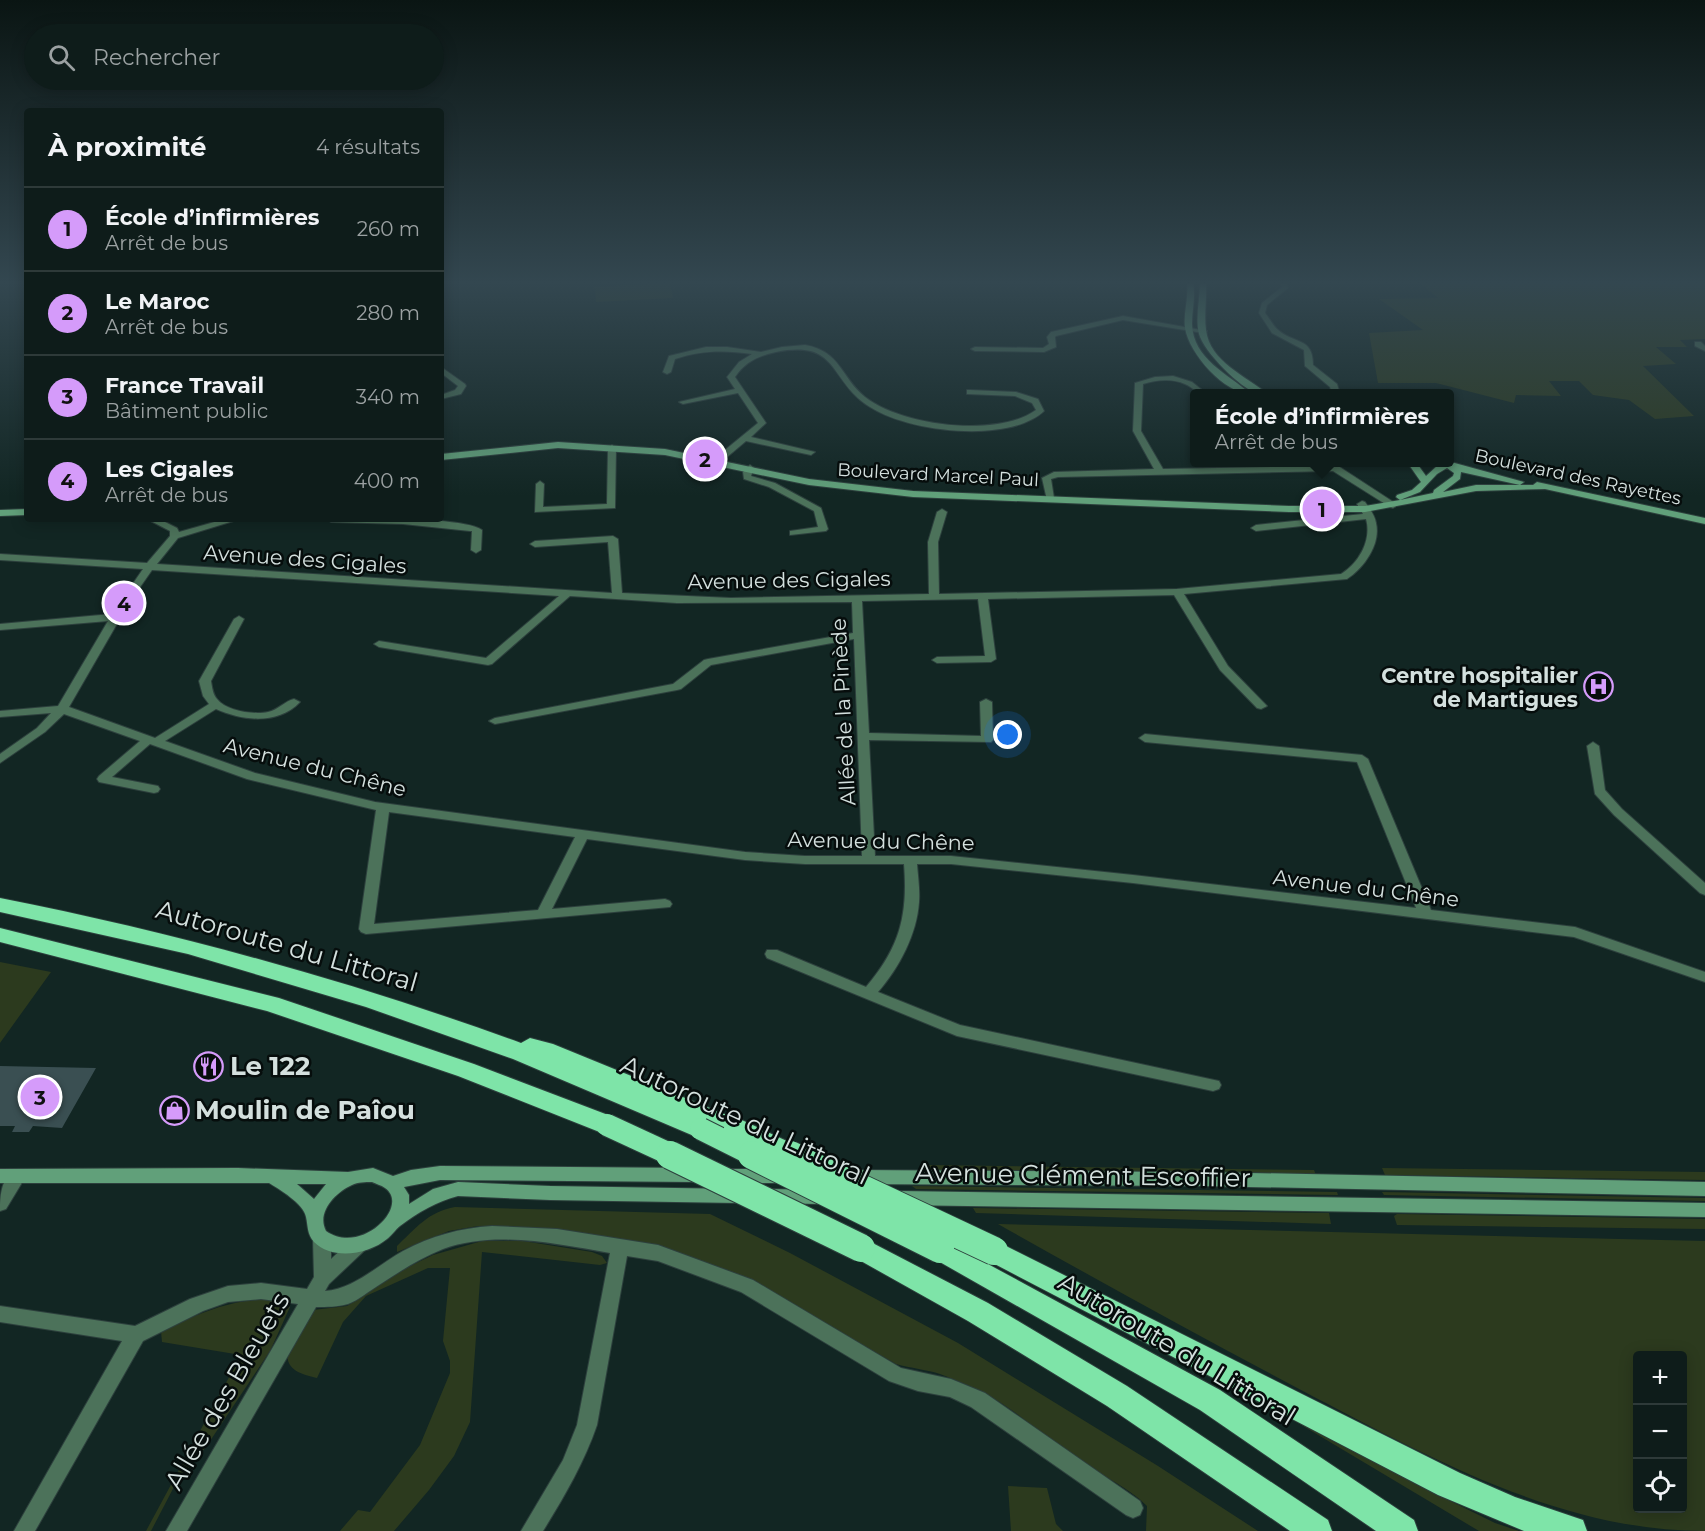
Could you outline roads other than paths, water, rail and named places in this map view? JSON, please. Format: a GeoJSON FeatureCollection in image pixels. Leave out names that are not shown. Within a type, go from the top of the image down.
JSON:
{"type":"FeatureCollection","features":[{"type":"Feature","properties":{"kind":"highway","name":"Autoroute du Littoral"},"geometry":{"type":"LineString","coordinates":[[0,905],[193,948],[352,994],[497,1043],[701,1129],[940,1249],[1210,1400],[1403,1531]]}},
{"type":"Feature","properties":{"kind":"highway"},"geometry":{"type":"LineString","coordinates":[[0,935],[272,1004],[466,1070],[607,1125],[861,1248],[978,1312],[1117,1396],[1317,1531]]}},
{"type":"Feature","properties":{"kind":"highway"},"geometry":{"type":"LineString","coordinates":[[424,1019],[553,1053],[735,1129],[994,1251],[1449,1484],[1514,1512],[1572,1531]]}},
{"type":"Feature","properties":{"kind":"main road"},"geometry":{"type":"LineString","coordinates":[[1199,353],[1215,371],[1241,389]]}},
{"type":"Feature","properties":{"kind":"main road"},"geometry":{"type":"LineString","coordinates":[[1214,353],[1221,362],[1258,389]]}},
{"type":"Feature","properties":{"kind":"main road","name":"Boulevard Marcel Paul"},"geometry":{"type":"LineString","coordinates":[[444,457],[546,445],[612,448],[665,452],[809,482],[870,490],[980,498],[1050,498],[1234,507],[1365,510],[1390,503],[1476,488],[1544,487]]}},
{"type":"Feature","properties":{"kind":"main road","name":"Boulevard des Rayettes"},"geometry":{"type":"LineString","coordinates":[[1454,466],[1533,478],[1705,514]]}},
{"type":"Feature","properties":{"kind":"main road","name":"Boulevard des Rayettes"},"geometry":{"type":"LineString","coordinates":[[1454,466],[1705,521]]}},
{"type":"Feature","properties":{"kind":"main road"},"geometry":{"type":"LineString","coordinates":[[1415,467],[1425,481]]}},
{"type":"Feature","properties":{"kind":"main road","name":"Boulevard Marcel Paul"},"geometry":{"type":"LineString","coordinates":[[1390,503],[1414,493],[1435,469],[1442,467]]}},
{"type":"Feature","properties":{"kind":"main road","name":"Boulevard Marcel Paul"},"geometry":{"type":"LineString","coordinates":[[1428,497],[1457,477],[1451,467]]}},
{"type":"Feature","properties":{"kind":"main road"},"geometry":{"type":"LineString","coordinates":[[0,513],[24,512]]}},
{"type":"Feature","properties":{"kind":"main road","name":"Avenue Clément Escoffier"},"geometry":{"type":"LineString","coordinates":[[394,1183],[411,1177],[471,1172],[1202,1179],[1705,1189]]}},
{"type":"Feature","properties":{"kind":"main road"},"geometry":{"type":"LineString","coordinates":[[0,1176],[238,1175],[273,1178],[303,1175],[347,1179],[373,1175],[394,1183],[402,1198],[396,1220],[380,1235],[359,1245],[345,1247],[322,1239],[314,1223],[315,1214],[326,1194],[347,1179]]}},
{"type":"Feature","properties":{"kind":"main road"},"geometry":{"type":"LineString","coordinates":[[273,1178],[294,1189],[306,1200],[315,1214]]}},
{"type":"Feature","properties":{"kind":"main road","name":"Avenue Clément Escoffier"},"geometry":{"type":"LineString","coordinates":[[396,1220],[439,1194],[473,1188],[550,1193],[1705,1210]]}},
{"type":"Feature","properties":{"kind":"street"},"geometry":{"type":"LineString","coordinates":[[668,372],[672,358],[684,353]]}},
{"type":"Feature","properties":{"kind":"street"},"geometry":{"type":"LineString","coordinates":[[823,353],[861,398],[877,409],[903,419],[941,426],[988,427],[1024,422],[1040,411],[1035,401],[1016,394],[970,392]]}},
{"type":"Feature","properties":{"kind":"street"},"geometry":{"type":"LineString","coordinates":[[1309,353],[1309,366],[1334,386],[1334,389]]}},
{"type":"Feature","properties":{"kind":"street"},"geometry":{"type":"LineString","coordinates":[[717,461],[762,423],[731,376],[742,362],[763,354]]}},
{"type":"Feature","properties":{"kind":"street"},"geometry":{"type":"LineString","coordinates":[[444,371],[462,386],[458,392],[444,396]]}},
{"type":"Feature","properties":{"kind":"street"},"geometry":{"type":"LineString","coordinates":[[1160,472],[1137,431],[1139,383],[1150,379],[1168,378],[1188,381],[1200,389]]}},
{"type":"Feature","properties":{"kind":"street"},"geometry":{"type":"LineString","coordinates":[[683,402],[740,390]]}},
{"type":"Feature","properties":{"kind":"street"},"geometry":{"type":"LineString","coordinates":[[745,438],[811,452]]}},
{"type":"Feature","properties":{"kind":"street"},"geometry":{"type":"LineString","coordinates":[[540,484],[538,510],[612,506],[612,448]]}},
{"type":"Feature","properties":{"kind":"street"},"geometry":{"type":"LineString","coordinates":[[750,468],[747,477],[772,485],[818,510],[823,529],[793,533]]}},
{"type":"Feature","properties":{"kind":"street"},"geometry":{"type":"LineString","coordinates":[[1050,498],[1046,478],[1049,476],[1335,468],[1390,503]]}},
{"type":"Feature","properties":{"kind":"street"},"geometry":{"type":"LineString","coordinates":[[1256,528],[1365,510]]}},
{"type":"Feature","properties":{"kind":"street","name":"Avenue des Cigales"},"geometry":{"type":"LineString","coordinates":[[0,557],[568,593],[732,601],[934,595],[1177,592],[1344,577],[1358,567],[1369,542],[1372,523],[1365,510]]}},
{"type":"Feature","properties":{"kind":"street"},"geometry":{"type":"LineString","coordinates":[[934,595],[933,542],[942,512]]}},
{"type":"Feature","properties":{"kind":"street"},"geometry":{"type":"LineString","coordinates":[[158,522],[174,530],[175,536]]}},
{"type":"Feature","properties":{"kind":"street"},"geometry":{"type":"LineString","coordinates":[[0,759],[41,730],[62,709],[116,617],[149,567],[175,536],[224,522]]}},
{"type":"Feature","properties":{"kind":"street"},"geometry":{"type":"LineString","coordinates":[[413,522],[477,530],[476,550]]}},
{"type":"Feature","properties":{"kind":"street"},"geometry":{"type":"LineString","coordinates":[[535,544],[613,539],[618,596]]}},
{"type":"Feature","properties":{"kind":"street"},"geometry":{"type":"LineString","coordinates":[[1177,592],[1224,668],[1261,706]]}},
{"type":"Feature","properties":{"kind":"street"},"geometry":{"type":"LineString","coordinates":[[379,644],[488,662],[568,593]]}},
{"type":"Feature","properties":{"kind":"street"},"geometry":{"type":"LineString","coordinates":[[937,660],[991,659],[982,595]]}},
{"type":"Feature","properties":{"kind":"street","name":"Allée de la Pinède"},"geometry":{"type":"LineString","coordinates":[[857,598],[869,860]]}},
{"type":"Feature","properties":{"kind":"street"},"geometry":{"type":"LineString","coordinates":[[0,627],[116,617]]}},
{"type":"Feature","properties":{"kind":"street"},"geometry":{"type":"LineString","coordinates":[[239,619],[205,681],[215,705],[238,713],[262,717],[273,714],[294,702]]}},
{"type":"Feature","properties":{"kind":"street"},"geometry":{"type":"LineString","coordinates":[[495,721],[677,687],[708,662],[858,635]]}},
{"type":"Feature","properties":{"kind":"street"},"geometry":{"type":"LineString","coordinates":[[864,736],[987,740],[986,702]]}},
{"type":"Feature","properties":{"kind":"street"},"geometry":{"type":"LineString","coordinates":[[154,789],[103,779],[152,741],[215,705]]}},
{"type":"Feature","properties":{"kind":"street"},"geometry":{"type":"LineString","coordinates":[[0,714],[62,709]]}},
{"type":"Feature","properties":{"kind":"street","name":"Avenue du Chêne"},"geometry":{"type":"LineString","coordinates":[[62,709],[251,777],[383,807],[745,856],[805,860],[951,860],[1133,879],[1575,932],[1705,977]]}},
{"type":"Feature","properties":{"kind":"street"},"geometry":{"type":"LineString","coordinates":[[1144,738],[1362,759],[1426,915]]}},
{"type":"Feature","properties":{"kind":"street"},"geometry":{"type":"LineString","coordinates":[[1593,746],[1599,791],[1618,812],[1705,890]]}},
{"type":"Feature","properties":{"kind":"street"},"geometry":{"type":"LineString","coordinates":[[383,807],[366,929],[665,904]]}},
{"type":"Feature","properties":{"kind":"street"},"geometry":{"type":"LineString","coordinates":[[542,915],[583,834]]}},
{"type":"Feature","properties":{"kind":"street"},"geometry":{"type":"LineString","coordinates":[[869,993],[878,984],[902,940],[912,906],[910,860]]}},
{"type":"Feature","properties":{"kind":"street"},"geometry":{"type":"LineString","coordinates":[[772,954],[957,1030],[1213,1085]]}},
{"type":"Feature","properties":{"kind":"street"},"geometry":{"type":"LineString","coordinates":[[0,1204],[18,1176]]}},
{"type":"Feature","properties":{"kind":"street"},"geometry":{"type":"LineString","coordinates":[[24,1531],[136,1335],[202,1303],[231,1293],[260,1291],[333,1300],[347,1296],[423,1249],[452,1239],[481,1234],[565,1237],[658,1253],[747,1286],[896,1375],[951,1388],[978,1400],[1133,1508]]}},
{"type":"Feature","properties":{"kind":"street","name":"Allée des Bleuets"},"geometry":{"type":"LineString","coordinates":[[322,1239],[323,1278]]}},
{"type":"Feature","properties":{"kind":"street","name":"Allée des Bleuets"},"geometry":{"type":"LineString","coordinates":[[176,1531],[323,1278],[359,1245]]}},
{"type":"Feature","properties":{"kind":"street"},"geometry":{"type":"LineString","coordinates":[[531,1531],[570,1471],[588,1425],[620,1247]]}},
{"type":"Feature","properties":{"kind":"street"},"geometry":{"type":"LineString","coordinates":[[0,1314],[136,1335]]}},
{"type":"Feature","properties":{"kind":"place","name":"Le Maroc"},"geometry":{"type":"Point","coordinates":[705,459]}},
{"type":"Feature","properties":{"kind":"place","name":"École d’infirmières"},"geometry":{"type":"Point","coordinates":[1322,509]}},
{"type":"Feature","properties":{"kind":"place","name":"Les Cigales"},"geometry":{"type":"Point","coordinates":[124,603]}},
{"type":"Feature","properties":{"kind":"place","name":"Centre hospitalier de Martigues"},"geometry":{"type":"Point","coordinates":[1599,687]}},
{"type":"Feature","properties":{"kind":"place","name":"Le 122"},"geometry":{"type":"Point","coordinates":[209,1066]}},
{"type":"Feature","properties":{"kind":"place","name":"France Travail"},"geometry":{"type":"Point","coordinates":[40,1097]}},
{"type":"Feature","properties":{"kind":"place","name":"Moulin de Paîou"},"geometry":{"type":"Point","coordinates":[174,1110]}}]}
